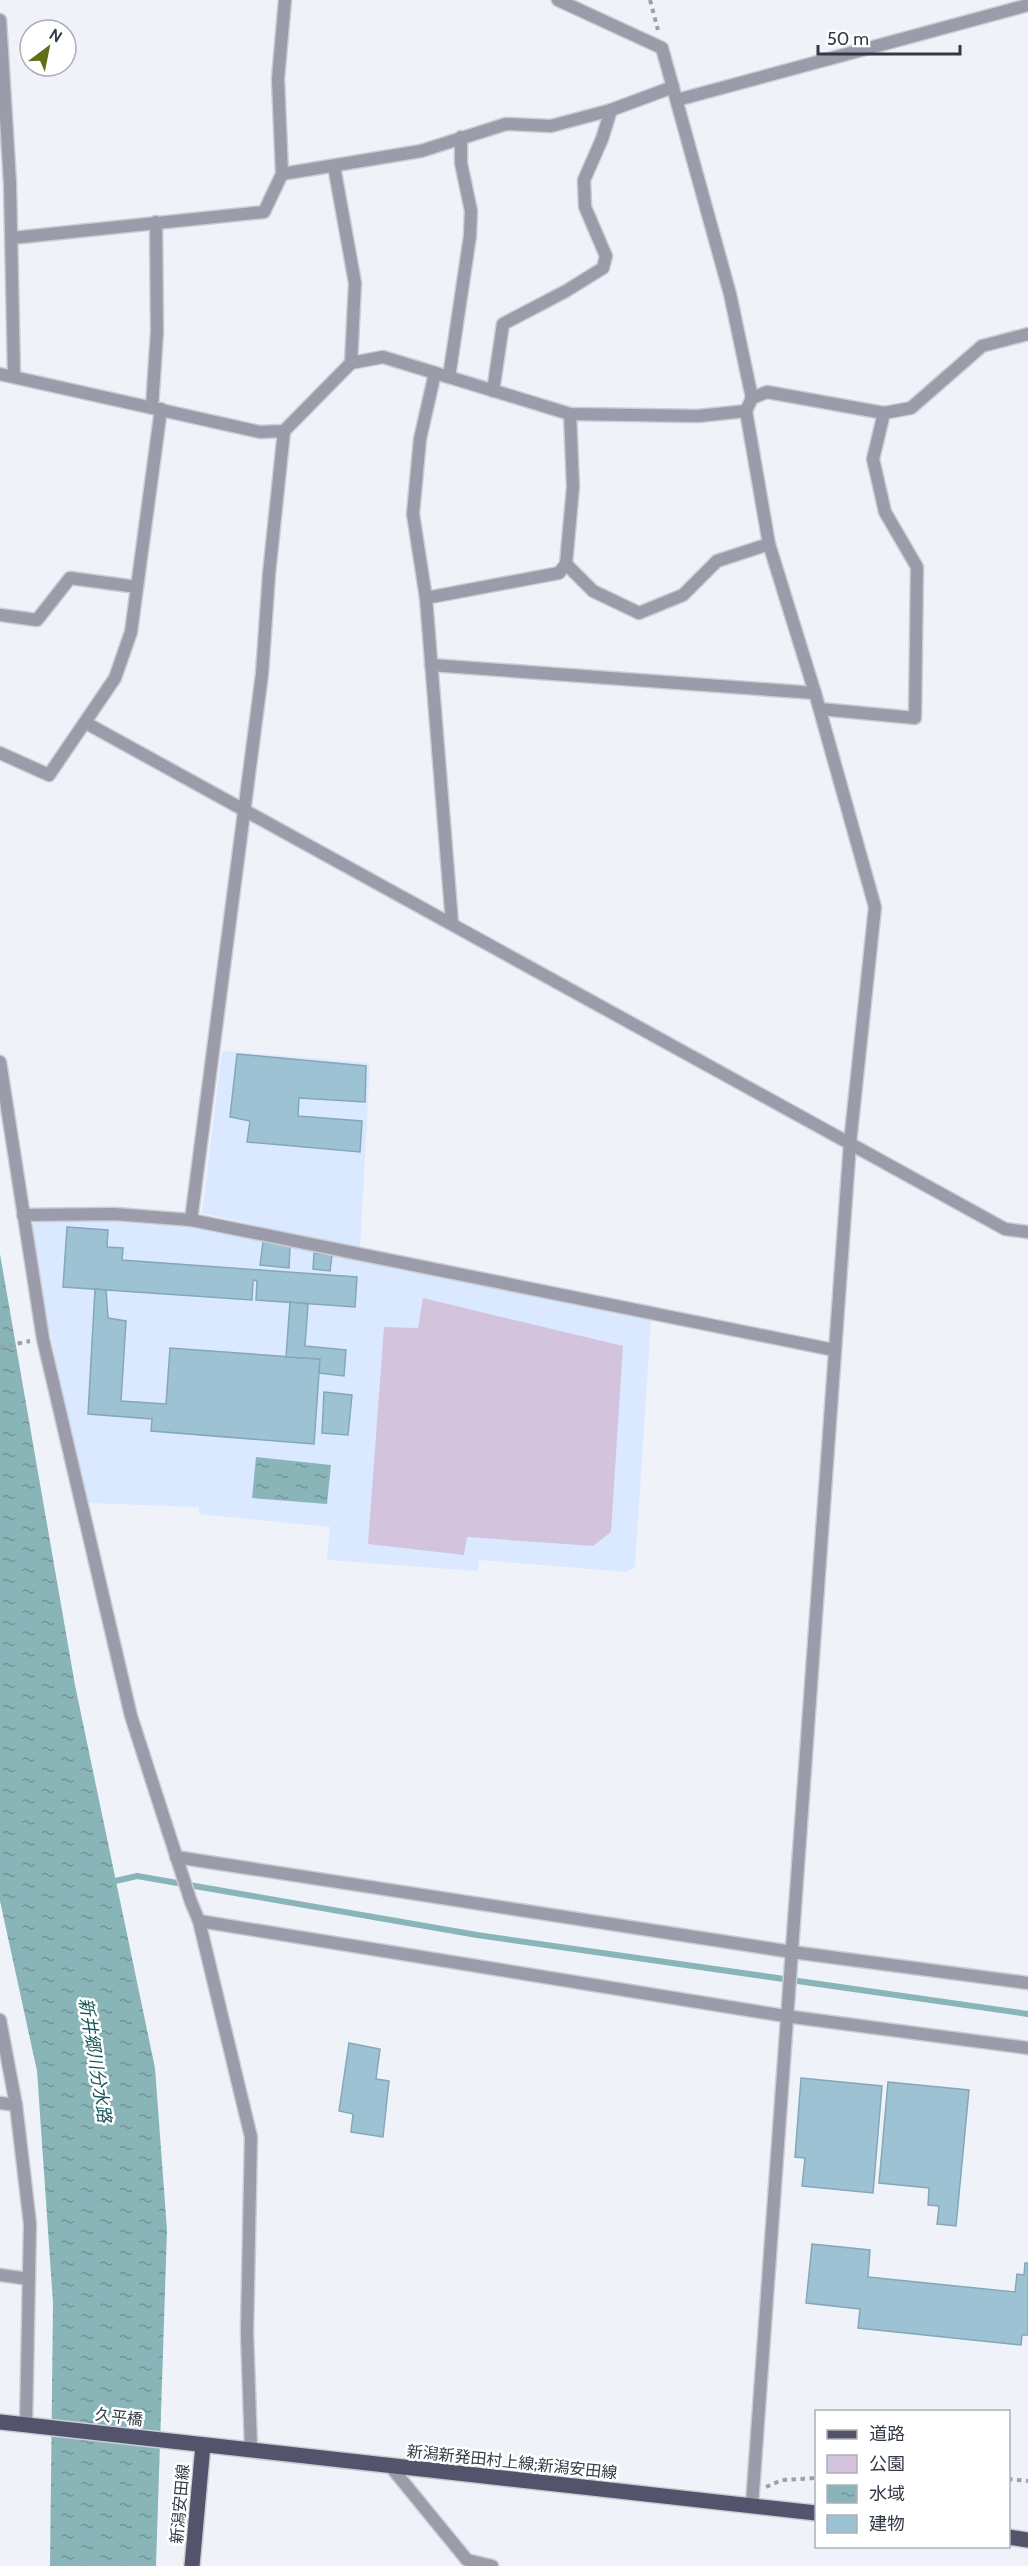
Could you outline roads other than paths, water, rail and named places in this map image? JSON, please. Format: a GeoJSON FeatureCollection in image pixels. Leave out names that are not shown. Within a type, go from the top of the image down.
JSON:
{"type":"FeatureCollection","features":[{"type":"Feature","properties":{"kind":"main road","name":"久平橋"},"geometry":{"type":"LineString","coordinates":[[0,2422],[203,2445]]}},
{"type":"Feature","properties":{"kind":"main road","name":"新潟新発田村上線;新潟安田線"},"geometry":{"type":"LineString","coordinates":[[203,2445],[251,2448],[391,2467],[752,2500],[815,2513]]}},
{"type":"Feature","properties":{"kind":"main road","name":"新潟安田線"},"geometry":{"type":"LineString","coordinates":[[192,2566],[203,2445]]}},
{"type":"Feature","properties":{"kind":"main road"},"geometry":{"type":"LineString","coordinates":[[1010,2537],[1028,2540]]}},
{"type":"Feature","properties":{"kind":"street"},"geometry":{"type":"LineString","coordinates":[[12,238],[264,212],[282,174],[278,79],[285,0]]}},
{"type":"Feature","properties":{"kind":"street"},"geometry":{"type":"LineString","coordinates":[[558,0],[662,48],[730,294],[752,398],[746,411],[769,544],[820,709],[875,907],[850,1143],[834,1350],[752,2500]]}},
{"type":"Feature","properties":{"kind":"street"},"geometry":{"type":"LineString","coordinates":[[677,100],[1028,5]]}},
{"type":"Feature","properties":{"kind":"street"},"geometry":{"type":"LineString","coordinates":[[0,20],[10,183],[14,376]]}},
{"type":"Feature","properties":{"kind":"street"},"geometry":{"type":"LineString","coordinates":[[282,174],[421,151],[506,124],[551,126],[611,110],[673,87]]}},
{"type":"Feature","properties":{"kind":"street"},"geometry":{"type":"LineString","coordinates":[[493,391],[503,324],[566,291],[603,268],[606,256],[585,207],[584,180],[602,139],[611,110]]}},
{"type":"Feature","properties":{"kind":"street"},"geometry":{"type":"LineString","coordinates":[[449,377],[470,236],[471,210],[461,163],[461,137]]}},
{"type":"Feature","properties":{"kind":"street"},"geometry":{"type":"LineString","coordinates":[[334,166],[355,283],[351,363]]}},
{"type":"Feature","properties":{"kind":"street"},"geometry":{"type":"LineString","coordinates":[[0,753],[50,775],[115,678],[131,632],[156,408],[156,222]]}},
{"type":"Feature","properties":{"kind":"street"},"geometry":{"type":"LineString","coordinates":[[752,398],[767,392],[884,412],[911,408],[982,346],[1028,334]]}},
{"type":"Feature","properties":{"kind":"street"},"geometry":{"type":"LineString","coordinates":[[191,1220],[262,674],[269,574],[284,431],[351,363],[383,357],[570,414],[698,417],[746,411]]}},
{"type":"Feature","properties":{"kind":"street"},"geometry":{"type":"LineString","coordinates":[[435,373],[420,439],[413,514],[426,598],[452,923]]}},
{"type":"Feature","properties":{"kind":"street"},"geometry":{"type":"LineString","coordinates":[[0,374],[260,432],[284,431]]}},
{"type":"Feature","properties":{"kind":"street"},"geometry":{"type":"LineString","coordinates":[[820,709],[915,718],[917,567],[885,512],[873,459],[884,412]]}},
{"type":"Feature","properties":{"kind":"street"},"geometry":{"type":"LineString","coordinates":[[426,598],[560,573],[566,564],[573,487],[570,414]]}},
{"type":"Feature","properties":{"kind":"street"},"geometry":{"type":"LineString","coordinates":[[566,564],[593,591],[639,613],[683,595],[717,561],[769,544]]}},
{"type":"Feature","properties":{"kind":"street"},"geometry":{"type":"LineString","coordinates":[[0,615],[37,620],[70,578],[137,587]]}},
{"type":"Feature","properties":{"kind":"street"},"geometry":{"type":"LineString","coordinates":[[431,665],[815,693]]}},
{"type":"Feature","properties":{"kind":"street"},"geometry":{"type":"LineString","coordinates":[[86,723],[246,809],[1005,1229],[1028,1232]]}},
{"type":"Feature","properties":{"kind":"street"},"geometry":{"type":"LineString","coordinates":[[0,1062],[43,1339],[131,1716],[199,1922],[251,2137],[247,2332],[251,2448]]}},
{"type":"Feature","properties":{"kind":"street"},"geometry":{"type":"LineString","coordinates":[[23,1215],[114,1214],[191,1220],[834,1350]]}},
{"type":"Feature","properties":{"kind":"street"},"geometry":{"type":"LineString","coordinates":[[176,1857],[791,1956],[1028,1983]]}},
{"type":"Feature","properties":{"kind":"street"},"geometry":{"type":"LineString","coordinates":[[199,1922],[785,2016],[1028,2048]]}},
{"type":"Feature","properties":{"kind":"street"},"geometry":{"type":"LineString","coordinates":[[0,2020],[16,2105],[30,2224],[26,2425]]}},
{"type":"Feature","properties":{"kind":"street"},"geometry":{"type":"LineString","coordinates":[[0,2103],[16,2105]]}},
{"type":"Feature","properties":{"kind":"street"},"geometry":{"type":"LineString","coordinates":[[0,2275],[29,2279]]}},
{"type":"Feature","properties":{"kind":"street"},"geometry":{"type":"LineString","coordinates":[[391,2467],[467,2560],[492,2566]]}},
{"type":"Feature","properties":{"kind":"water","name":"新井郷川分水路"},"geometry":{"type":"Polygon","coordinates":[[[0,1254],[75,1685],[155,2068],[167,2230],[156,2566],[50,2566],[53,2303],[37,2071],[0,1901],[0,1254]]]}},
{"type":"Feature","properties":{"kind":"water"},"geometry":{"type":"Polygon","coordinates":[[[256,1457],[331,1465],[327,1504],[252,1498],[256,1457]]]}},
{"type":"Feature","properties":{"kind":"waterway"},"geometry":{"type":"LineString","coordinates":[[111,1882],[137,1876],[477,1935],[1028,2014]]}}]}
